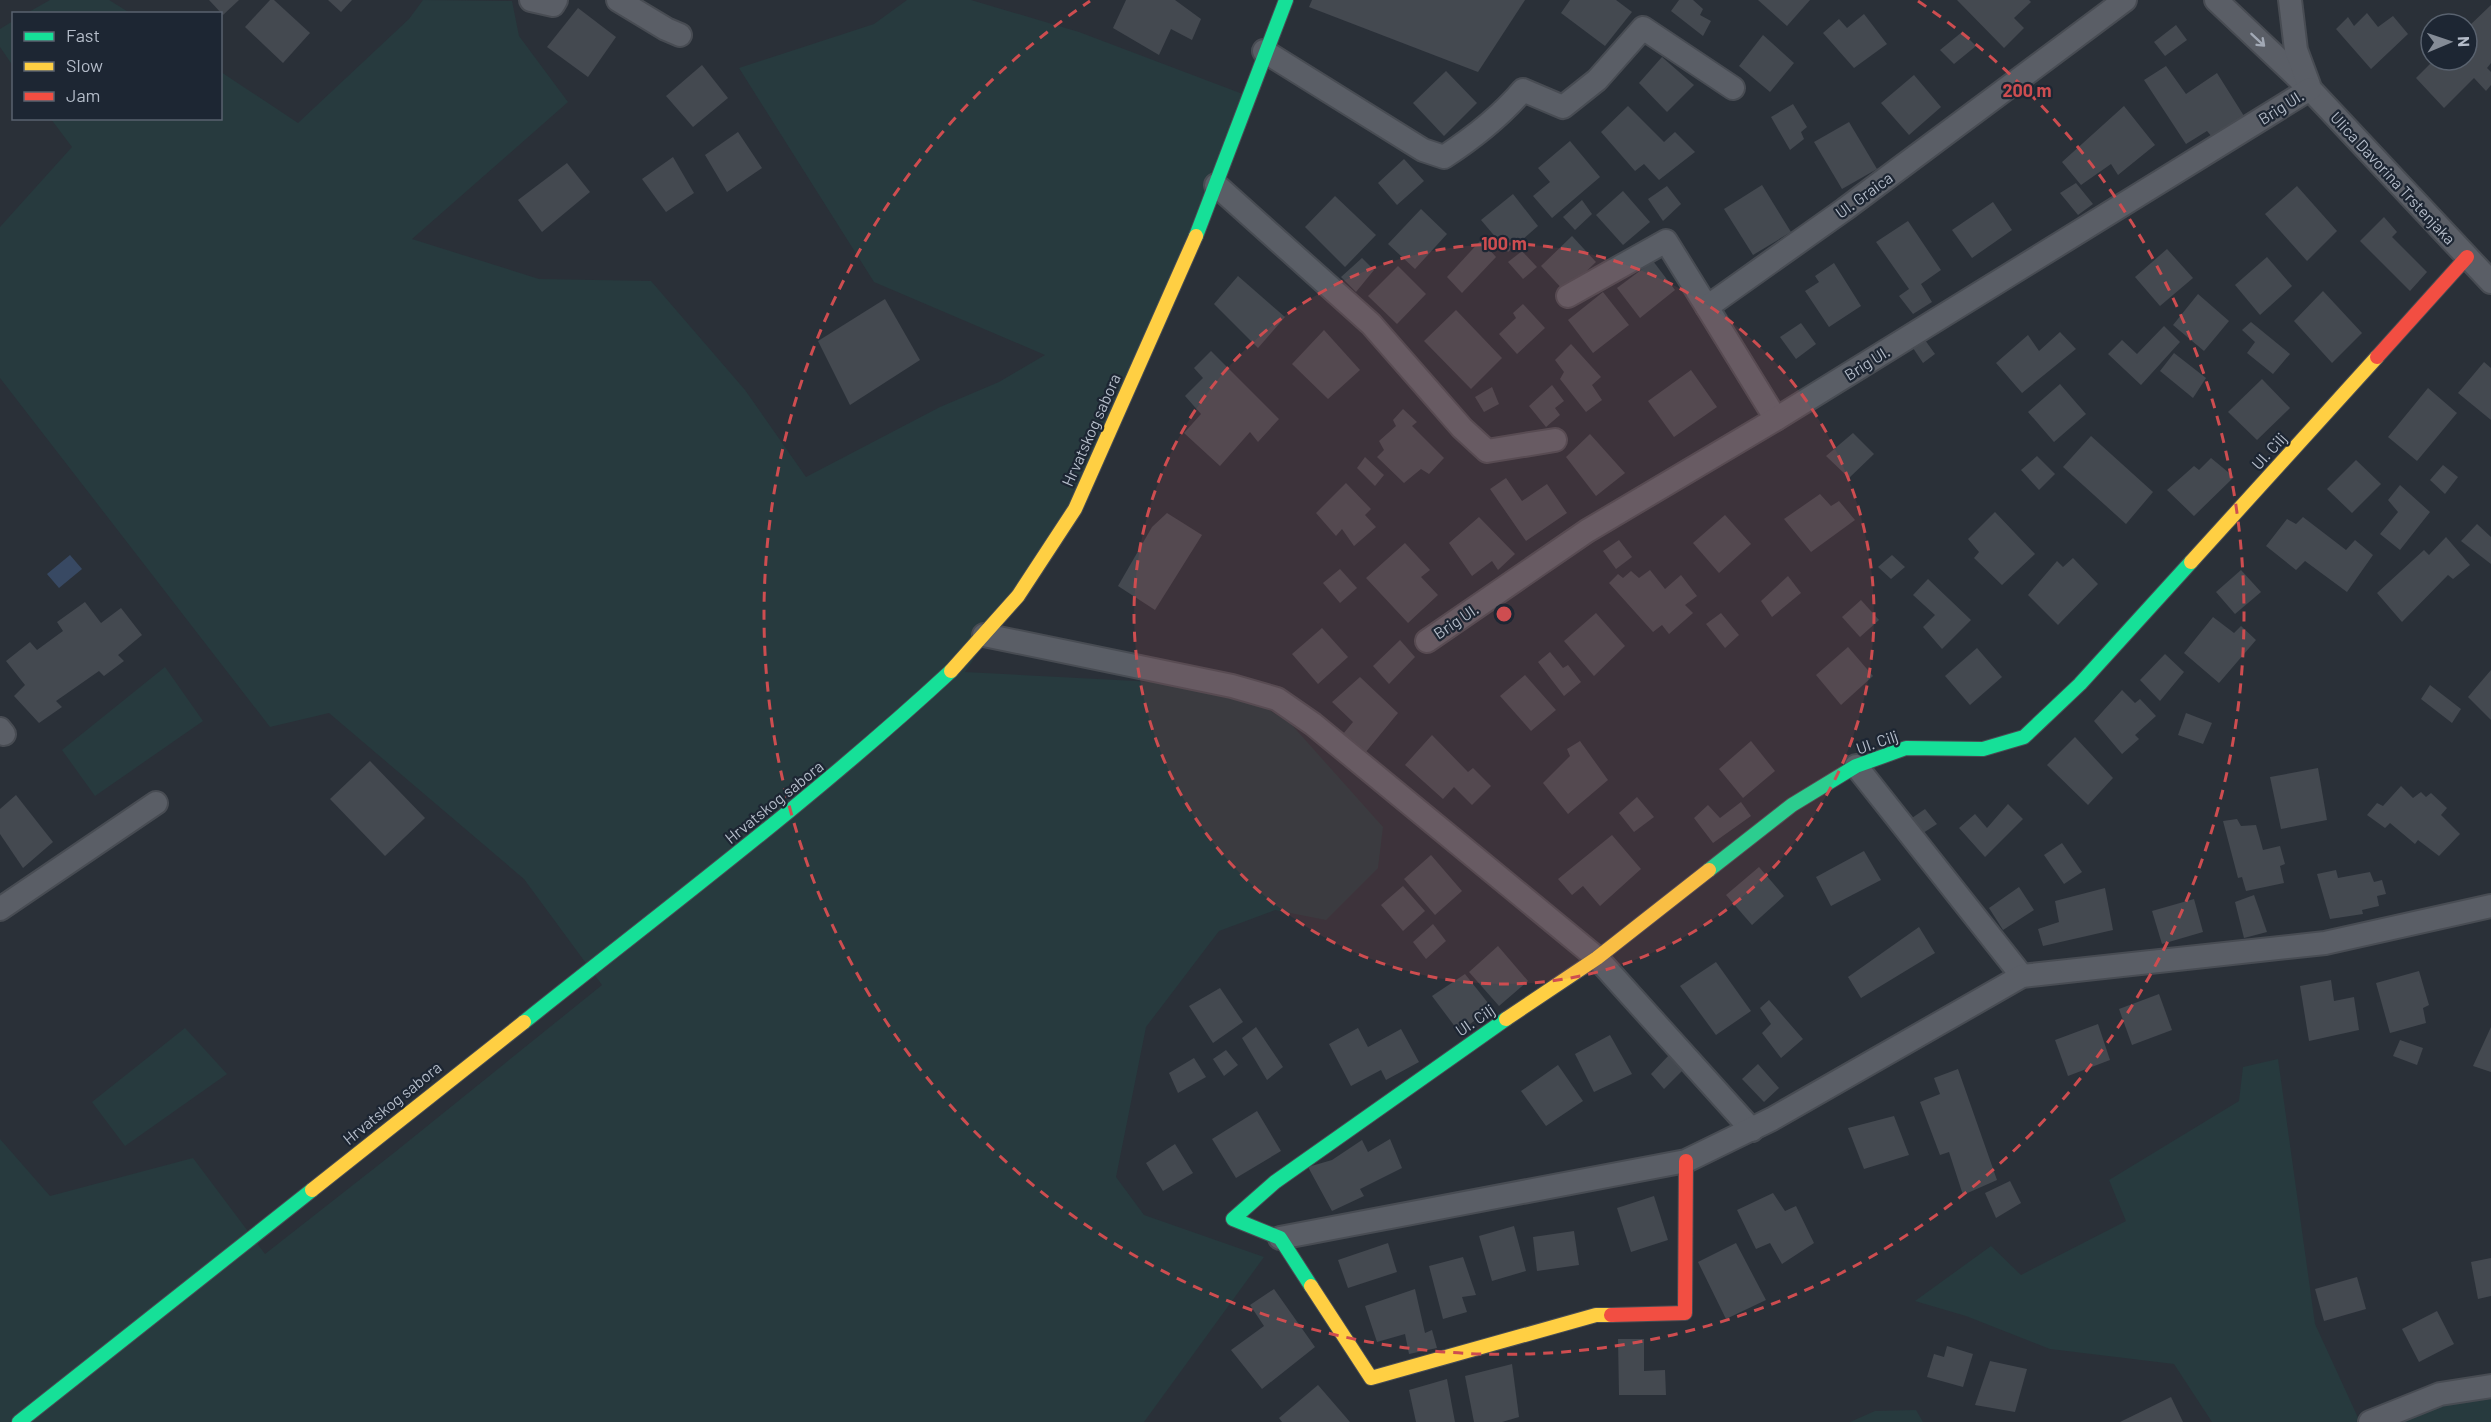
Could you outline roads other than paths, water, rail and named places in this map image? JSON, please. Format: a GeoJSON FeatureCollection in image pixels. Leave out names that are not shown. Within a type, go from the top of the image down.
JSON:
{"type":"FeatureCollection","features":[{"type":"Feature","properties":{"kind":"street"},"geometry":{"type":"LineString","coordinates":[[531,0],[553,5],[556,0]]}},
{"type":"Feature","properties":{"kind":"street"},"geometry":{"type":"LineString","coordinates":[[618,0],[680,35]]}},
{"type":"Feature","properties":{"kind":"street","name":"Hrvatskog sabora"},"geometry":{"type":"LineString","coordinates":[[19,1422],[800,803],[888,730],[957,666],[1018,596],[1075,509],[1216,185],[1264,51],[1286,0]]}},
{"type":"Feature","properties":{"kind":"street","name":"Ul. Graica"},"geometry":{"type":"LineString","coordinates":[[1707,306],[1845,209],[2125,0]]}},
{"type":"Feature","properties":{"kind":"street"},"geometry":{"type":"LineString","coordinates":[[2290,0],[2296,50],[2310,89]]}},
{"type":"Feature","properties":{"kind":"street","name":"Ulica Davorina Trstenjaka"},"geometry":{"type":"LineString","coordinates":[[2226,5],[2310,89],[2491,282]]}},
{"type":"Feature","properties":{"kind":"street"},"geometry":{"type":"LineString","coordinates":[[1264,51],[1423,150],[1444,157],[1470,141],[1508,108],[1522,90],[1563,107],[1598,80],[1643,28],[1733,88]]}},
{"type":"Feature","properties":{"kind":"street","name":"Brig Ul."},"geometry":{"type":"LineString","coordinates":[[1427,641],[1587,531],[1776,419],[2310,89]]}},
{"type":"Feature","properties":{"kind":"street"},"geometry":{"type":"LineString","coordinates":[[1216,185],[1371,324],[1462,428],[1487,451],[1554,440]]}},
{"type":"Feature","properties":{"kind":"street"},"geometry":{"type":"LineString","coordinates":[[1568,296],[1666,241],[1776,419]]}},
{"type":"Feature","properties":{"kind":"street","name":"Ul. Cilj"},"geometry":{"type":"LineString","coordinates":[[1280,1238],[1233,1219],[1275,1182],[1435,1067],[1597,958],[1791,805],[1856,766],[1906,748],[1983,749],[2024,737],[2080,684],[2467,257]]}},
{"type":"Feature","properties":{"kind":"street"},"geometry":{"type":"LineString","coordinates":[[984,635],[1232,686],[1277,699],[1313,724],[1597,958],[1752,1130]]}},
{"type":"Feature","properties":{"kind":"street"},"geometry":{"type":"LineString","coordinates":[[1856,766],[2022,976]]}},
{"type":"Feature","properties":{"kind":"street"},"geometry":{"type":"LineString","coordinates":[[0,909],[156,802]]}},
{"type":"Feature","properties":{"kind":"street"},"geometry":{"type":"LineString","coordinates":[[1686,1161],[1685,1313],[1596,1315],[1371,1378],[1280,1238],[1686,1161],[1752,1130],[2022,976],[2325,943],[2491,906]]}},
{"type":"Feature","properties":{"kind":"street"},"geometry":{"type":"LineString","coordinates":[[2370,1422],[2440,1394],[2491,1386]]}},
{"type":"Feature","properties":{"kind":"water"},"geometry":{"type":"Polygon","coordinates":[[[70,555],[82,569],[59,588],[47,574],[70,555]]]}}]}
